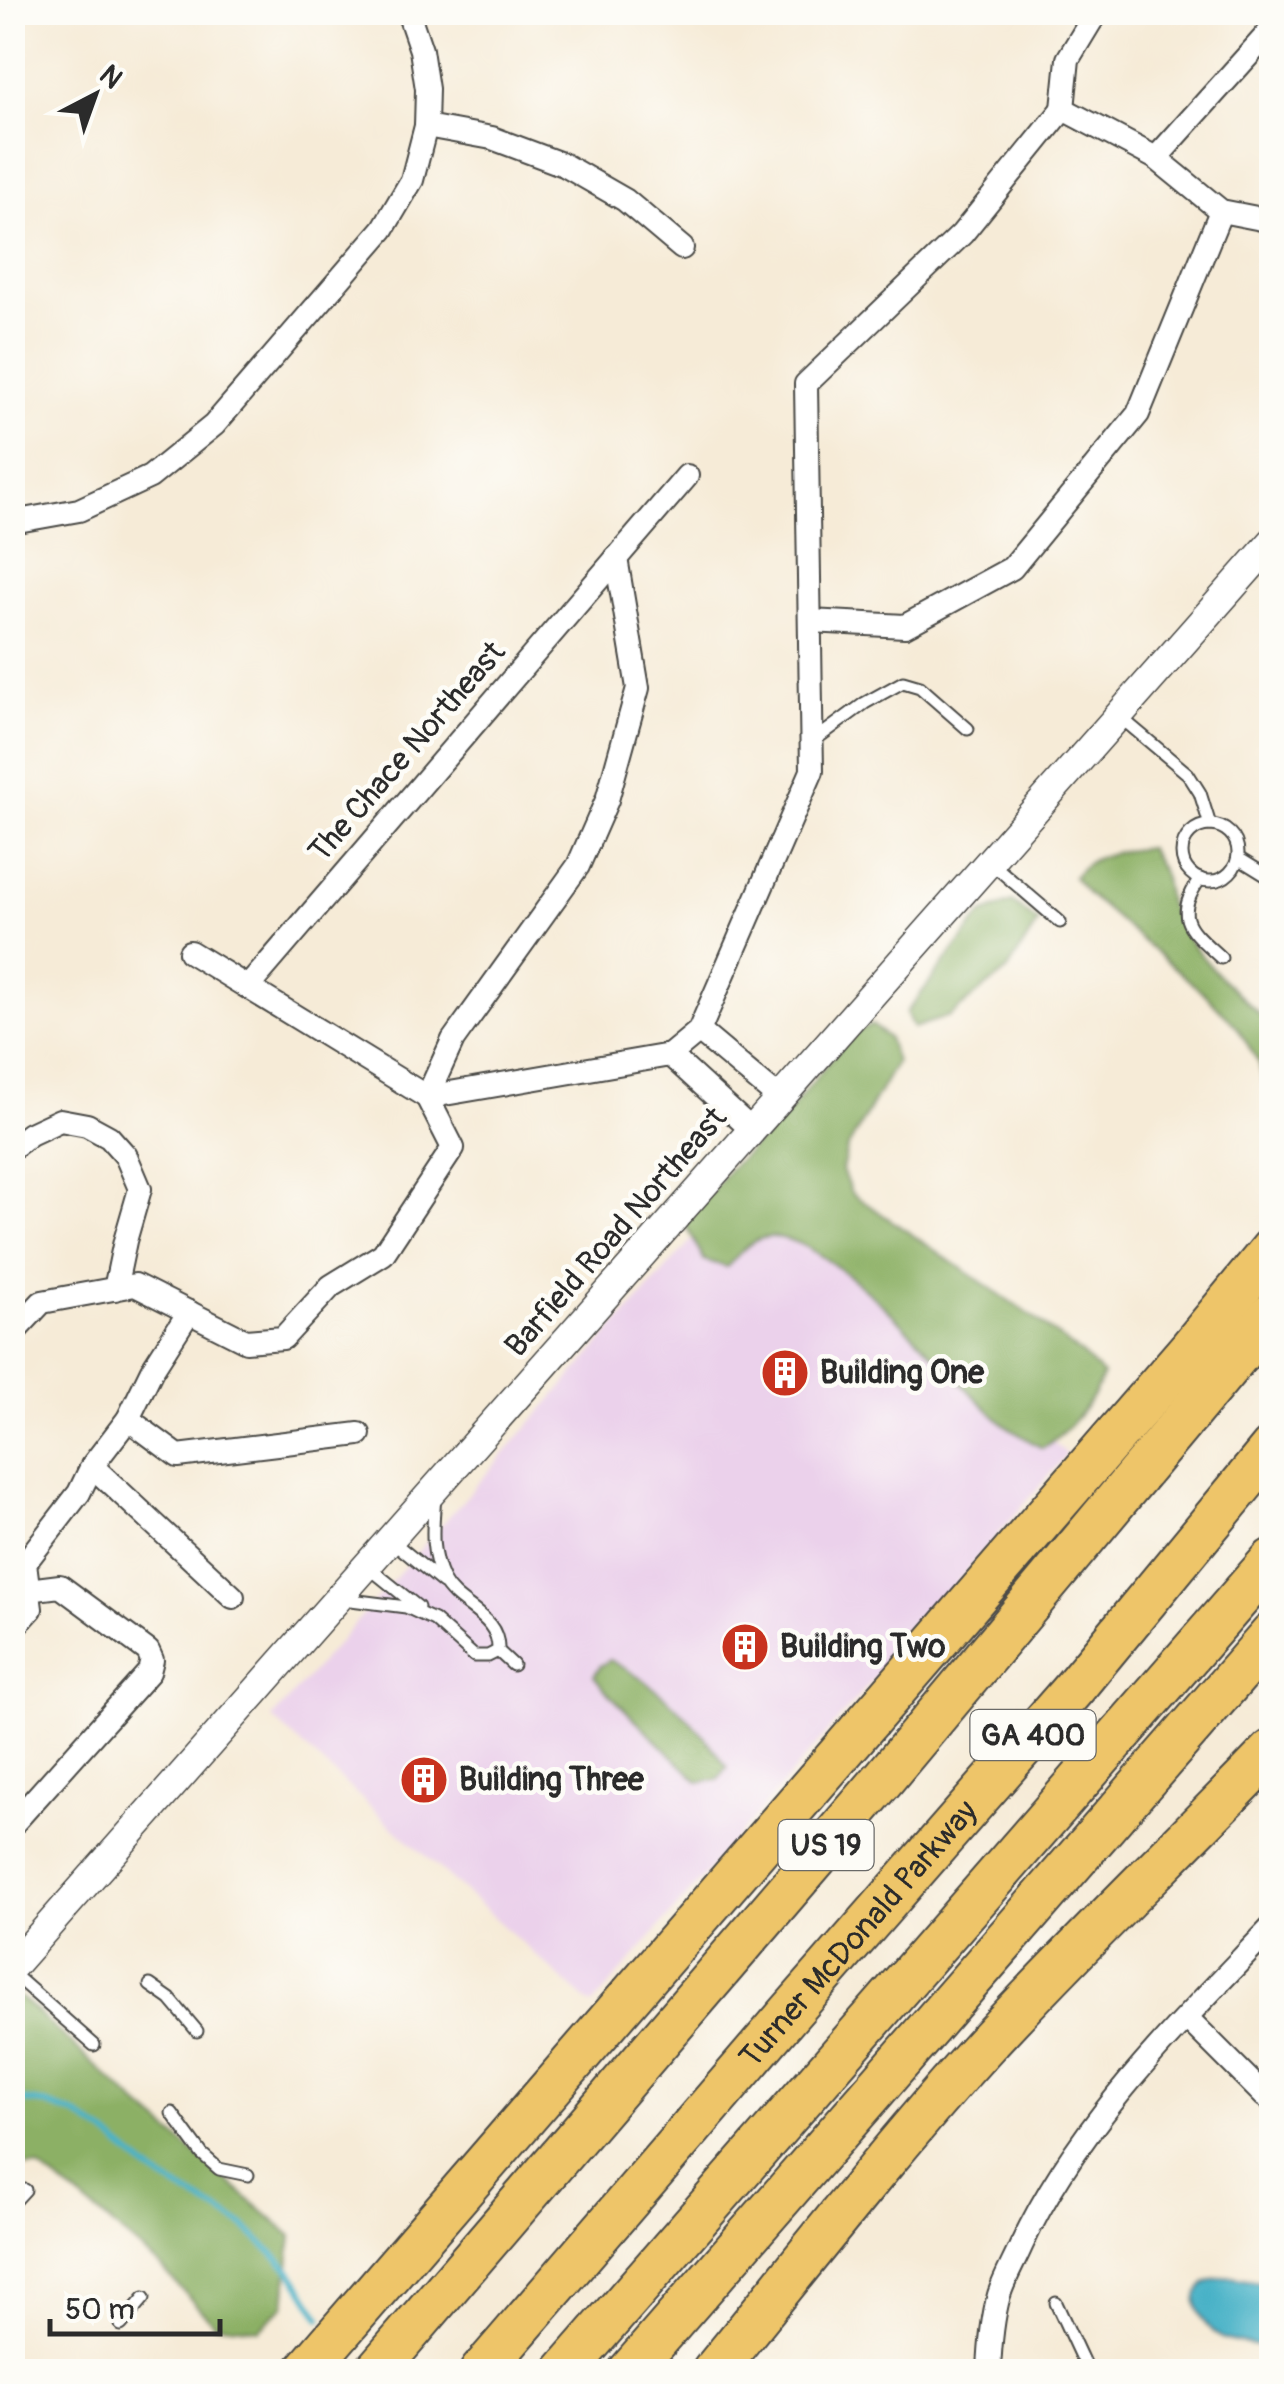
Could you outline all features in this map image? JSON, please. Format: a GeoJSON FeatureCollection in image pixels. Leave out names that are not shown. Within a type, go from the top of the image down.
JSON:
{"type":"FeatureCollection","features":[{"type":"Feature","properties":{"kind":"highway"},"geometry":{"type":"LineString","coordinates":[[305,2372],[1189,1350],[1272,1249]]}},
{"type":"Feature","properties":{"kind":"highway","name":"US 19"},"geometry":{"type":"LineString","coordinates":[[375,2372],[885,1777],[1272,1314]]}},
{"type":"Feature","properties":{"kind":"highway","name":"Turner McDonald Parkway"},"geometry":{"type":"LineString","coordinates":[[481,2372],[1074,1688],[1272,1448]]}},
{"type":"Feature","properties":{"kind":"highway","name":"Turner McDonald Parkway"},"geometry":{"type":"LineString","coordinates":[[564,2372],[1272,1560]]}},
{"type":"Feature","properties":{"kind":"highway"},"geometry":{"type":"LineString","coordinates":[[629,2372],[1272,1634]]}},
{"type":"Feature","properties":{"kind":"highway"},"geometry":{"type":"LineString","coordinates":[[714,2372],[985,2045],[1272,1752]]}},
{"type":"Feature","properties":{"kind":"street"},"geometry":{"type":"LineString","coordinates":[[12,522],[79,510],[150,478],[214,425],[383,229],[412,180],[426,126],[427,88],[421,50],[408,12]]}},
{"type":"Feature","properties":{"kind":"street"},"geometry":{"type":"LineString","coordinates":[[428,1098],[670,1055],[699,1031],[812,771],[806,384],[962,234],[1063,109],[1068,59],[1100,12]]}},
{"type":"Feature","properties":{"kind":"street"},"geometry":{"type":"LineString","coordinates":[[1156,158],[1272,29]]}},
{"type":"Feature","properties":{"kind":"street"},"geometry":{"type":"LineString","coordinates":[[1063,109],[1156,158],[1221,211],[1272,221]]}},
{"type":"Feature","properties":{"kind":"street"},"geometry":{"type":"LineString","coordinates":[[426,126],[492,138],[564,165],[625,200],[682,248]]}},
{"type":"Feature","properties":{"kind":"street"},"geometry":{"type":"LineString","coordinates":[[810,621],[905,626],[1012,568],[1138,414],[1221,211]]}},
{"type":"Feature","properties":{"kind":"street","name":"The Chace Northeast"},"geometry":{"type":"LineString","coordinates":[[248,988],[687,476]]}},
{"type":"Feature","properties":{"kind":"street","name":"Barfield Road Northeast"},"geometry":{"type":"LineString","coordinates":[[12,1970],[1272,542]]}},
{"type":"Feature","properties":{"kind":"street"},"geometry":{"type":"LineString","coordinates":[[428,1098],[453,1040],[578,866],[607,800],[638,688],[616,558]]}},
{"type":"Feature","properties":{"kind":"street"},"geometry":{"type":"LineString","coordinates":[[12,1334],[42,1302],[135,1285],[246,1341],[283,1338],[330,1286],[383,1254],[453,1148],[428,1098],[190,952]]}},
{"type":"Feature","properties":{"kind":"street"},"geometry":{"type":"LineString","coordinates":[[699,1031],[780,1099]]}},
{"type":"Feature","properties":{"kind":"street"},"geometry":{"type":"LineString","coordinates":[[670,1055],[752,1130]]}},
{"type":"Feature","properties":{"kind":"street"},"geometry":{"type":"LineString","coordinates":[[12,1148],[30,1134],[60,1120],[87,1125],[109,1138],[126,1156],[140,1190],[116,1289]]}},
{"type":"Feature","properties":{"kind":"street"},"geometry":{"type":"LineString","coordinates":[[12,1630],[31,1609],[19,1558],[78,1493],[92,1466],[128,1420],[152,1370],[188,1312]]}},
{"type":"Feature","properties":{"kind":"street"},"geometry":{"type":"LineString","coordinates":[[128,1420],[178,1456],[359,1434]]}},
{"type":"Feature","properties":{"kind":"street"},"geometry":{"type":"LineString","coordinates":[[92,1466],[233,1597]]}},
{"type":"Feature","properties":{"kind":"street"},"geometry":{"type":"LineString","coordinates":[[12,1825],[149,1672],[152,1660],[148,1651],[60,1586],[28,1590]]}},
{"type":"Feature","properties":{"kind":"street"},"geometry":{"type":"LineString","coordinates":[[989,2372],[999,2294],[1033,2221],[1073,2154],[1186,2018],[1272,1927]]}},
{"type":"Feature","properties":{"kind":"street"},"geometry":{"type":"LineString","coordinates":[[1186,2018],[1272,2100]]}},
{"type":"Feature","properties":{"kind":"lane"},"geometry":{"type":"LineString","coordinates":[[812,742],[865,702],[903,682],[920,687],[968,729]]}},
{"type":"Feature","properties":{"kind":"lane"},"geometry":{"type":"LineString","coordinates":[[1119,716],[1188,774],[1200,793],[1210,825]]}},
{"type":"Feature","properties":{"kind":"lane"},"geometry":{"type":"LineString","coordinates":[[1200,826],[1220,826],[1238,848],[1238,858],[1228,875],[1210,881],[1200,879],[1186,867],[1182,848],[1192,831],[1200,826]]}},
{"type":"Feature","properties":{"kind":"lane"},"geometry":{"type":"LineString","coordinates":[[1238,858],[1272,879]]}},
{"type":"Feature","properties":{"kind":"lane"},"geometry":{"type":"LineString","coordinates":[[990,862],[1060,922]]}},
{"type":"Feature","properties":{"kind":"lane"},"geometry":{"type":"LineString","coordinates":[[1200,879],[1184,910],[1192,930],[1220,958]]}},
{"type":"Feature","properties":{"kind":"lane"},"geometry":{"type":"LineString","coordinates":[[435,1490],[432,1551],[450,1589]]}},
{"type":"Feature","properties":{"kind":"lane"},"geometry":{"type":"LineString","coordinates":[[391,1540],[492,1625],[498,1651],[513,1665]]}},
{"type":"Feature","properties":{"kind":"lane"},"geometry":{"type":"LineString","coordinates":[[367,1566],[474,1656],[498,1651]]}},
{"type":"Feature","properties":{"kind":"lane"},"geometry":{"type":"LineString","coordinates":[[339,1598],[406,1607],[434,1620]]}},
{"type":"Feature","properties":{"kind":"lane"},"geometry":{"type":"LineString","coordinates":[[12,1970],[94,2045]]}},
{"type":"Feature","properties":{"kind":"lane"},"geometry":{"type":"LineString","coordinates":[[150,1985],[170,1999],[197,2030]]}},
{"type":"Feature","properties":{"kind":"lane"},"geometry":{"type":"LineString","coordinates":[[172,2112],[202,2154],[219,2169],[248,2176]]}},
{"type":"Feature","properties":{"kind":"lane"},"geometry":{"type":"LineString","coordinates":[[12,2204],[25,2190]]}},
{"type":"Feature","properties":{"kind":"lane"},"geometry":{"type":"LineString","coordinates":[[121,2325],[144,2298]]}},
{"type":"Feature","properties":{"kind":"lane"},"geometry":{"type":"LineString","coordinates":[[1056,2304],[1088,2372]]}},
{"type":"Feature","properties":{"kind":"shaded area"},"geometry":{"type":"Polygon","coordinates":[[[747,1177],[1067,1454],[592,2006],[272,1718],[747,1177]]]}},
{"type":"Feature","properties":{"kind":"green space"},"geometry":{"type":"Polygon","coordinates":[[[1148,848],[1163,872],[1168,903],[1190,942],[1217,974],[1271,1025],[1271,1091],[1237,1027],[1073,877],[1097,858],[1148,848]]]}},
{"type":"Feature","properties":{"kind":"green space"},"geometry":{"type":"Polygon","coordinates":[[[1012,902],[1038,922],[1008,970],[950,1016],[913,1028],[906,1013],[982,914],[1012,902]]]}},
{"type":"Feature","properties":{"kind":"green space"},"geometry":{"type":"Polygon","coordinates":[[[872,1025],[888,1038],[896,1062],[847,1149],[842,1170],[851,1193],[1027,1313],[1103,1375],[1078,1416],[1042,1448],[997,1418],[889,1311],[824,1258],[795,1242],[770,1237],[751,1243],[727,1267],[704,1260],[685,1223],[729,1169],[784,1118],[852,1033],[872,1025]]]}},
{"type":"Feature","properties":{"kind":"green space"},"geometry":{"type":"Polygon","coordinates":[[[610,1660],[660,1693],[703,1735],[727,1767],[718,1780],[699,1782],[607,1692],[594,1676],[610,1660]]]}},
{"type":"Feature","properties":{"kind":"green space"},"geometry":{"type":"Polygon","coordinates":[[[12,1997],[21,1998],[292,2236],[285,2305],[259,2329],[214,2324],[157,2263],[91,2207],[38,2167],[13,2165],[12,1997]]]}},
{"type":"Feature","properties":{"kind":"water"},"geometry":{"type":"Polygon","coordinates":[[[1231,2277],[1271,2284],[1271,2349],[1223,2338],[1203,2320],[1197,2306],[1198,2293],[1212,2281],[1231,2277]]]}},
{"type":"Feature","properties":{"kind":"waterway"},"geometry":{"type":"LineString","coordinates":[[12,2099],[42,2103],[74,2114],[103,2132],[155,2175],[243,2225],[292,2272],[321,2318]]}},
{"type":"Feature","properties":{"kind":"place","name":"Building One"},"geometry":{"type":"Point","coordinates":[785,1373]}},
{"type":"Feature","properties":{"kind":"place","name":"Building Two"},"geometry":{"type":"Point","coordinates":[745,1647]}},
{"type":"Feature","properties":{"kind":"place","name":"Building Three"},"geometry":{"type":"Point","coordinates":[424,1780]}}]}
